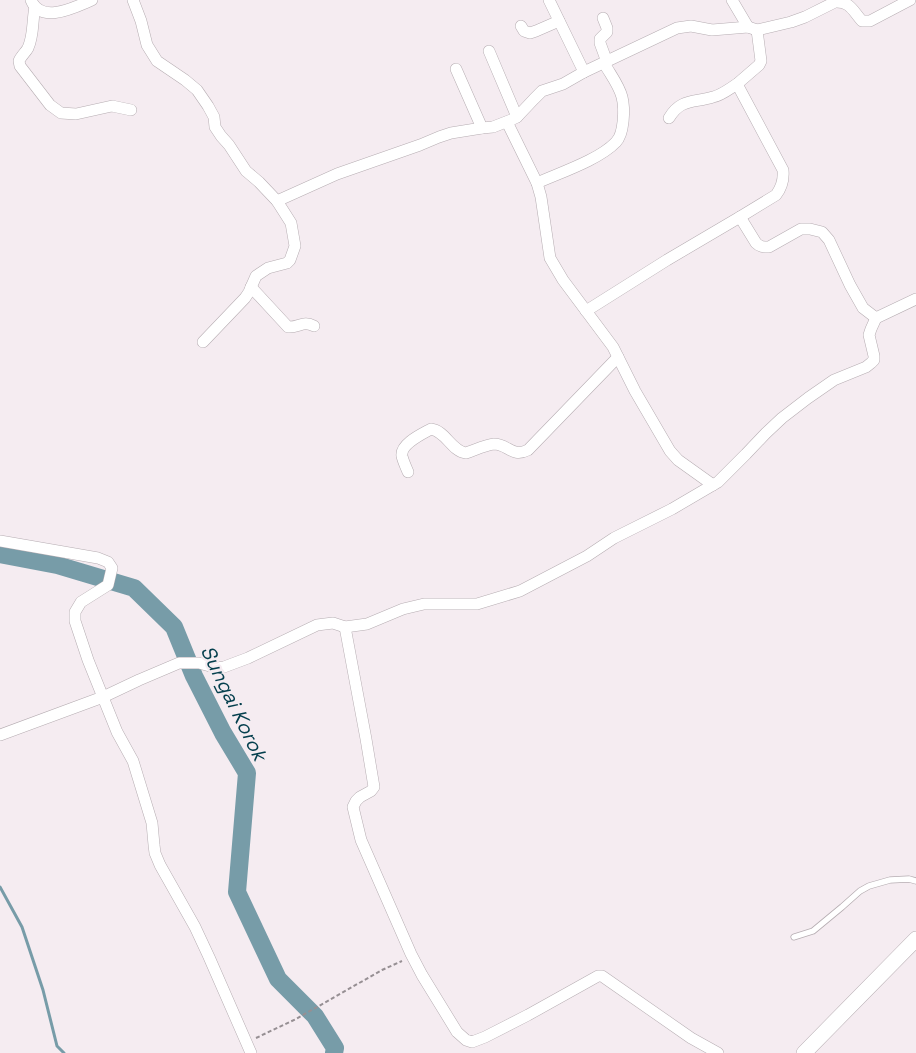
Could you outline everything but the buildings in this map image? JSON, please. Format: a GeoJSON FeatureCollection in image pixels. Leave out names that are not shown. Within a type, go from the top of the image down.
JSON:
{"type":"FeatureCollection","features":[{"type":"Feature","properties":{"kind":"street"},"geometry":{"type":"LineString","coordinates":[[33,4],[40,11],[60,12],[92,0]]}},
{"type":"Feature","properties":{"kind":"street"},"geometry":{"type":"LineString","coordinates":[[133,0],[147,45],[157,61],[197,90],[214,117],[215,127],[230,145],[246,172],[277,201],[291,223],[295,246],[290,260],[287,263],[268,268],[256,276],[245,298],[203,342]]}},
{"type":"Feature","properties":{"kind":"street"},"geometry":{"type":"LineString","coordinates":[[549,0],[584,72]]}},
{"type":"Feature","properties":{"kind":"street"},"geometry":{"type":"LineString","coordinates":[[669,118],[674,110],[681,105],[721,94],[737,84],[761,61],[753,29],[732,0]]}},
{"type":"Feature","properties":{"kind":"street"},"geometry":{"type":"LineString","coordinates":[[277,201],[337,174],[420,146],[450,133],[493,127],[512,119],[542,91],[563,84],[584,72],[677,28],[691,26],[712,30],[753,29],[798,20],[838,2],[848,5],[862,21],[870,21],[910,0]]}},
{"type":"Feature","properties":{"kind":"street"},"geometry":{"type":"LineString","coordinates":[[33,4],[33,33],[28,49],[18,61],[50,105],[61,113],[76,114],[112,106],[131,110]]}},
{"type":"Feature","properties":{"kind":"street"},"geometry":{"type":"LineString","coordinates":[[536,183],[599,155],[616,142],[619,137],[622,125],[622,96],[605,63],[600,43],[600,39],[607,32],[603,18]]}},
{"type":"Feature","properties":{"kind":"street"},"geometry":{"type":"LineString","coordinates":[[521,26],[524,32],[530,33],[558,21]]}},
{"type":"Feature","properties":{"kind":"street"},"geometry":{"type":"LineString","coordinates":[[489,51],[544,208],[550,258],[613,347],[635,391],[670,451],[678,460],[712,485]]}},
{"type":"Feature","properties":{"kind":"street"},"geometry":{"type":"LineString","coordinates":[[456,69],[482,128]]}},
{"type":"Feature","properties":{"kind":"street"},"geometry":{"type":"LineString","coordinates":[[586,311],[667,260],[740,218],[776,195],[780,190],[784,181],[783,170],[737,84]]}},
{"type":"Feature","properties":{"kind":"street"},"geometry":{"type":"LineString","coordinates":[[740,218],[759,246],[764,247],[769,247],[801,229],[822,232],[830,240],[850,285],[863,308],[876,318]]}},
{"type":"Feature","properties":{"kind":"street"},"geometry":{"type":"LineString","coordinates":[[251,287],[288,327],[293,328],[305,323],[314,326]]}},
{"type":"Feature","properties":{"kind":"street"},"geometry":{"type":"LineString","coordinates":[[0,735],[103,697],[179,663],[199,663],[217,668],[248,658],[317,625],[334,623],[344,627],[367,624],[388,615],[424,604],[477,604],[520,591],[587,556],[614,538],[672,509],[718,482],[782,418],[834,380],[866,367],[871,363],[874,360],[874,356],[869,335],[876,318],[916,299]]}},
{"type":"Feature","properties":{"kind":"street"},"geometry":{"type":"LineString","coordinates":[[408,472],[402,455],[403,449],[408,443],[431,429],[435,429],[442,434],[457,450],[466,453],[493,444],[522,453],[528,450],[618,357]]}},
{"type":"Feature","properties":{"kind":"street"},"geometry":{"type":"LineString","coordinates":[[0,541],[98,558],[108,562],[112,568],[108,585],[81,602],[75,612],[78,632],[117,732],[132,760],[152,823],[155,854],[195,927],[250,1048]]}},
{"type":"Feature","properties":{"kind":"street"},"geometry":{"type":"LineString","coordinates":[[344,627],[374,787],[371,791],[360,796],[353,807],[361,840],[411,954],[457,1032],[466,1040],[472,1042],[485,1037],[598,976],[602,976],[691,1038],[718,1053]]}},
{"type":"Feature","properties":{"kind":"street"},"geometry":{"type":"LineString","coordinates":[[804,1053],[916,939]]}},
{"type":"Feature","properties":{"kind":"lane"},"geometry":{"type":"LineString","coordinates":[[794,937],[813,931],[860,891],[869,886],[890,880],[908,879],[916,881]]}},
{"type":"Feature","properties":{"kind":"path"},"geometry":{"type":"LineString","coordinates":[[250,1048],[268,1032],[296,1019],[382,970],[408,958],[411,954]]}},
{"type":"Feature","properties":{"kind":"waterway","name":"Sungai Korok"},"geometry":{"type":"LineString","coordinates":[[0,554],[57,565],[134,588],[174,627],[194,676],[223,733],[247,773],[237,892],[278,979],[315,1016],[335,1048],[334,1053]]}},
{"type":"Feature","properties":{"kind":"waterway"},"geometry":{"type":"LineString","coordinates":[[0,887],[22,927],[43,990],[57,1046],[64,1053]]}}]}
